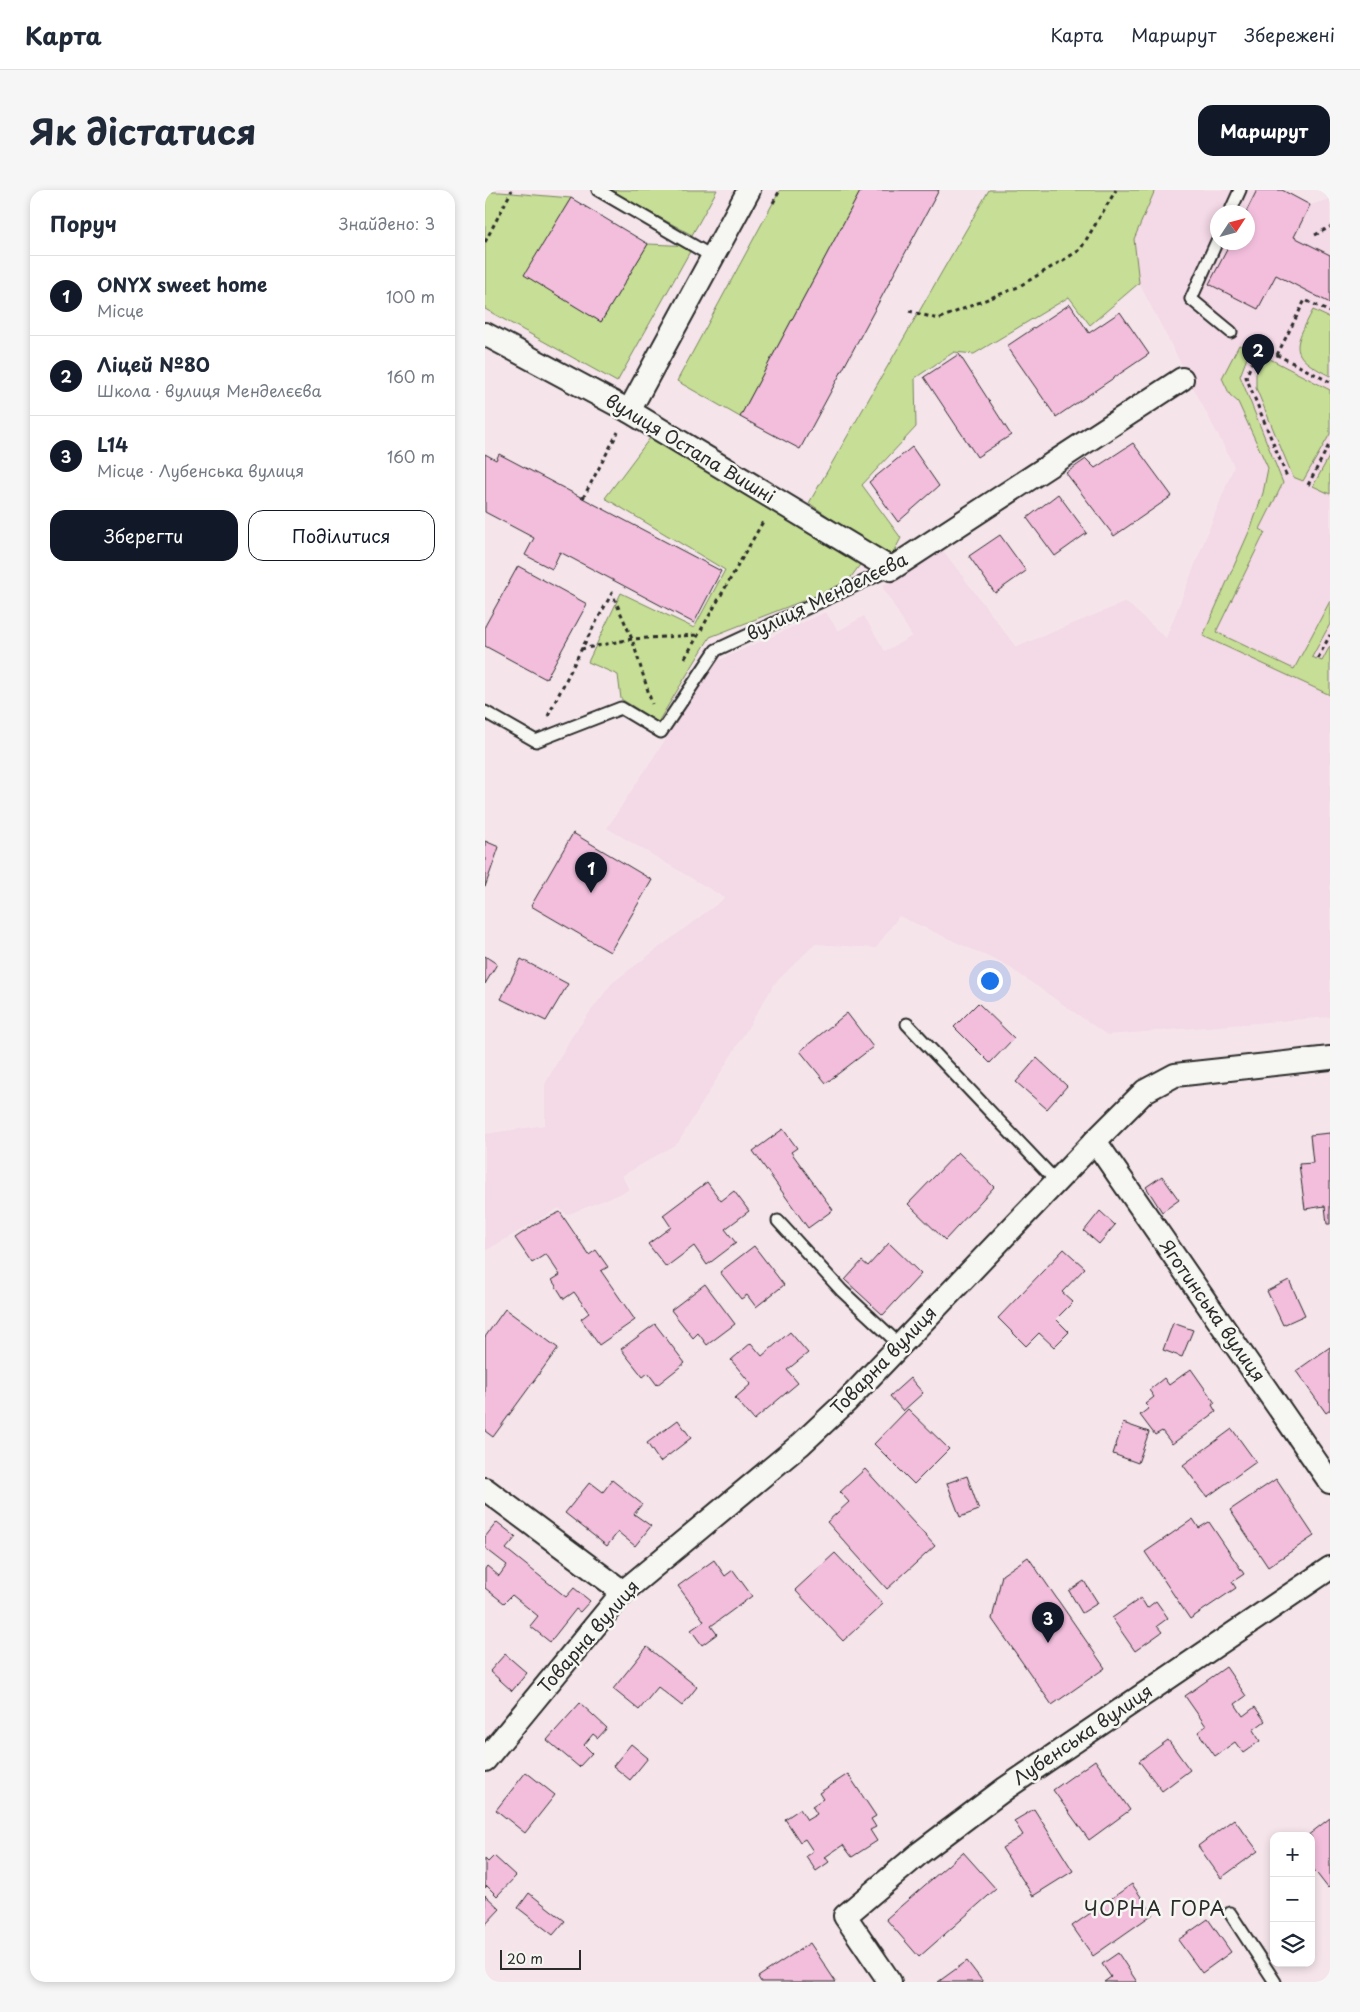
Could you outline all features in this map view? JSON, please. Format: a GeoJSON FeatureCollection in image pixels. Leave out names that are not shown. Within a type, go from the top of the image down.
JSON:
{"type":"FeatureCollection","features":[{"type":"Feature","properties":{"kind":"street"},"geometry":{"type":"LineString","coordinates":[[625,418],[749,190]]}},
{"type":"Feature","properties":{"kind":"street","name":"вулиця Остапа Вишні"},"geometry":{"type":"LineString","coordinates":[[485,334],[625,418],[891,569]]}},
{"type":"Feature","properties":{"kind":"street","name":"вулиця Менделєєва"},"geometry":{"type":"LineString","coordinates":[[891,569],[1182,378]]}},
{"type":"Feature","properties":{"kind":"street","name":"Товарна вулиця"},"geometry":{"type":"LineString","coordinates":[[485,1760],[623,1592],[801,1444],[846,1402],[1056,1181],[1145,1091],[1175,1075],[1330,1058]]}},
{"type":"Feature","properties":{"kind":"street","name":"Яготинська вулиця"},"geometry":{"type":"LineString","coordinates":[[1095,1141],[1330,1482]]}},
{"type":"Feature","properties":{"kind":"street"},"geometry":{"type":"LineString","coordinates":[[485,1489],[623,1592]]}},
{"type":"Feature","properties":{"kind":"street","name":"Лубенська вулиця"},"geometry":{"type":"LineString","coordinates":[[890,1982],[845,1916],[921,1852],[1006,1788],[1330,1568]]}},
{"type":"Feature","properties":{"kind":"lane"},"geometry":{"type":"LineString","coordinates":[[598,190],[713,257]]}},
{"type":"Feature","properties":{"kind":"lane"},"geometry":{"type":"LineString","coordinates":[[1233,205],[1240,190]]}},
{"type":"Feature","properties":{"kind":"lane"},"geometry":{"type":"LineString","coordinates":[[1213,250],[1191,299],[1231,332]]}},
{"type":"Feature","properties":{"kind":"lane","name":"вулиця Менделєєва"},"geometry":{"type":"LineString","coordinates":[[536,741],[621,708],[661,732],[717,650],[891,569]]}},
{"type":"Feature","properties":{"kind":"lane"},"geometry":{"type":"LineString","coordinates":[[485,712],[536,741]]}},
{"type":"Feature","properties":{"kind":"lane"},"geometry":{"type":"LineString","coordinates":[[907,1024],[1056,1181]]}},
{"type":"Feature","properties":{"kind":"lane"},"geometry":{"type":"LineString","coordinates":[[778,1221],[842,1291],[900,1345]]}},
{"type":"Feature","properties":{"kind":"lane"},"geometry":{"type":"LineString","coordinates":[[1230,1913],[1275,1982]]}},
{"type":"Feature","properties":{"kind":"path"},"geometry":{"type":"LineString","coordinates":[[485,242],[512,190]]}},
{"type":"Feature","properties":{"kind":"path"},"geometry":{"type":"LineString","coordinates":[[909,311],[939,319],[1018,287],[1080,250],[1116,190]]}},
{"type":"Feature","properties":{"kind":"path"},"geometry":{"type":"LineString","coordinates":[[1315,235],[1330,227]]}},
{"type":"Feature","properties":{"kind":"path"},"geometry":{"type":"LineString","coordinates":[[1277,355],[1305,300],[1330,312]]}},
{"type":"Feature","properties":{"kind":"path"},"geometry":{"type":"LineString","coordinates":[[1247,340],[1330,382]]}},
{"type":"Feature","properties":{"kind":"path"},"geometry":{"type":"LineString","coordinates":[[1259,346],[1246,377],[1287,477]]}},
{"type":"Feature","properties":{"kind":"path"},"geometry":{"type":"LineString","coordinates":[[583,498],[625,418]]}},
{"type":"Feature","properties":{"kind":"path"},"geometry":{"type":"LineString","coordinates":[[1308,485],[1330,443]]}},
{"type":"Feature","properties":{"kind":"path"},"geometry":{"type":"LineString","coordinates":[[684,660],[767,514]]}},
{"type":"Feature","properties":{"kind":"path"},"geometry":{"type":"LineString","coordinates":[[536,741],[581,650],[612,593],[632,639],[654,710],[659,702]]}},
{"type":"Feature","properties":{"kind":"path"},"geometry":{"type":"LineString","coordinates":[[581,650],[632,639],[698,635]]}},
{"type":"Feature","properties":{"kind":"path"},"geometry":{"type":"LineString","coordinates":[[1318,658],[1330,635]]}},
{"type":"Feature","properties":{"kind":"shaded area"},"geometry":{"type":"Polygon","coordinates":[[[1155,190],[1282,190],[1310,205],[1330,199],[1330,1017],[1107,1035],[1006,965],[899,916],[876,948],[815,944],[775,983],[678,1143],[622,1176],[629,1190],[567,1215],[559,1208],[485,1251],[485,1134],[545,1125],[545,1084],[572,1036],[612,983],[725,898],[607,828],[717,661],[826,612],[838,631],[864,616],[885,651],[912,636],[882,586],[942,549],[1016,647],[1126,602],[1166,638],[1234,466],[1139,283],[1134,239],[1155,190]]]}},
{"type":"Feature","properties":{"kind":"green space"},"geometry":{"type":"Polygon","coordinates":[[[609,190],[717,190],[692,235],[609,190]]]}},
{"type":"Feature","properties":{"kind":"green space"},"geometry":{"type":"Polygon","coordinates":[[[780,190],[861,190],[740,417],[677,381],[780,190]]]}},
{"type":"Feature","properties":{"kind":"green space"},"geometry":{"type":"Polygon","coordinates":[[[989,190],[1155,190],[1134,239],[1139,283],[1090,325],[1069,297],[974,354],[954,352],[915,378],[916,427],[862,485],[901,538],[890,559],[809,503],[989,190]]]}},
{"type":"Feature","properties":{"kind":"green space"},"geometry":{"type":"Polygon","coordinates":[[[485,192],[571,198],[525,275],[601,322],[648,244],[693,246],[617,382],[485,309],[485,192]]]}},
{"type":"Feature","properties":{"kind":"green space"},"geometry":{"type":"Polygon","coordinates":[[[1313,310],[1330,318],[1330,376],[1307,362],[1301,356],[1298,349],[1301,333],[1313,310]]]}},
{"type":"Feature","properties":{"kind":"green space"},"geometry":{"type":"Polygon","coordinates":[[[1239,345],[1250,350],[1240,376],[1283,483],[1260,529],[1265,532],[1216,632],[1294,669],[1330,601],[1330,624],[1312,657],[1322,661],[1330,646],[1330,695],[1203,636],[1252,525],[1263,493],[1268,468],[1238,402],[1230,395],[1222,378],[1239,345]]]}},
{"type":"Feature","properties":{"kind":"green space"},"geometry":{"type":"Polygon","coordinates":[[[1270,359],[1330,390],[1330,434],[1303,481],[1293,477],[1256,388],[1256,374],[1264,361],[1270,359]]]}},
{"type":"Feature","properties":{"kind":"green space"},"geometry":{"type":"Polygon","coordinates":[[[653,434],[862,562],[846,584],[710,637],[658,722],[621,699],[618,675],[588,662],[621,593],[694,628],[725,570],[605,498],[653,434]]]}},
{"type":"Feature","properties":{"kind":"green space"},"geometry":{"type":"Polygon","coordinates":[[[1330,455],[1330,494],[1313,486],[1330,455]]]}},
{"type":"Feature","properties":{"kind":"building"},"geometry":{"type":"Polygon","coordinates":[[[861,190],[939,190],[800,449],[740,417],[861,190]]]}},
{"type":"Feature","properties":{"kind":"building"},"geometry":{"type":"Polygon","coordinates":[[[1257,190],[1282,190],[1310,205],[1294,237],[1330,255],[1330,303],[1276,275],[1258,309],[1209,284],[1227,250],[1255,250],[1255,205],[1250,205],[1257,190]]]}},
{"type":"Feature","properties":{"kind":"building"},"geometry":{"type":"Polygon","coordinates":[[[571,198],[648,244],[601,322],[524,275],[571,198]]]}},
{"type":"Feature","properties":{"kind":"building"},"geometry":{"type":"Polygon","coordinates":[[[1070,304],[1089,333],[1120,312],[1149,354],[1056,417],[1007,346],[1070,304]]]}},
{"type":"Feature","properties":{"kind":"building"},"geometry":{"type":"Polygon","coordinates":[[[959,354],[1011,435],[977,457],[924,377],[959,354]]]}},
{"type":"Feature","properties":{"kind":"building"},"geometry":{"type":"Polygon","coordinates":[[[1133,443],[1172,496],[1114,536],[1066,473],[1086,459],[1095,468],[1133,443]]]}},
{"type":"Feature","properties":{"kind":"building"},"geometry":{"type":"Polygon","coordinates":[[[912,447],[939,486],[898,522],[869,482],[912,447]]]}},
{"type":"Feature","properties":{"kind":"building"},"geometry":{"type":"Polygon","coordinates":[[[485,454],[496,460],[499,454],[721,571],[694,623],[560,552],[552,569],[525,555],[534,538],[485,512],[485,454]]]}},
{"type":"Feature","properties":{"kind":"building"},"geometry":{"type":"Polygon","coordinates":[[[1058,494],[1087,533],[1055,556],[1027,518],[1058,494]]]}},
{"type":"Feature","properties":{"kind":"building"},"geometry":{"type":"Polygon","coordinates":[[[1000,535],[1026,571],[995,593],[969,556],[1000,535]]]}},
{"type":"Feature","properties":{"kind":"building"},"geometry":{"type":"Polygon","coordinates":[[[518,566],[587,604],[546,679],[485,646],[485,626],[518,566]]]}},
{"type":"Feature","properties":{"kind":"building"},"geometry":{"type":"Polygon","coordinates":[[[573,833],[652,880],[610,952],[531,906],[573,833]]]}},
{"type":"Feature","properties":{"kind":"building"},"geometry":{"type":"Polygon","coordinates":[[[485,841],[499,847],[485,887],[485,841]]]}},
{"type":"Feature","properties":{"kind":"building"},"geometry":{"type":"Polygon","coordinates":[[[485,956],[497,964],[485,984],[485,956]]]}},
{"type":"Feature","properties":{"kind":"building"},"geometry":{"type":"Polygon","coordinates":[[[521,959],[568,984],[546,1021],[501,999],[521,959]]]}},
{"type":"Feature","properties":{"kind":"building"},"geometry":{"type":"Polygon","coordinates":[[[978,1003],[1014,1038],[990,1063],[954,1027],[978,1003]]]}},
{"type":"Feature","properties":{"kind":"building"},"geometry":{"type":"Polygon","coordinates":[[[847,1013],[873,1047],[826,1083],[800,1051],[847,1013]]]}},
{"type":"Feature","properties":{"kind":"building"},"geometry":{"type":"Polygon","coordinates":[[[1037,1058],[1067,1086],[1047,1109],[1016,1082],[1037,1058]]]}},
{"type":"Feature","properties":{"kind":"building"},"geometry":{"type":"Polygon","coordinates":[[[783,1129],[797,1148],[791,1152],[833,1210],[808,1228],[753,1151],[783,1129]]]}},
{"type":"Feature","properties":{"kind":"building"},"geometry":{"type":"Polygon","coordinates":[[[1330,1133],[1330,1224],[1327,1224],[1325,1206],[1305,1209],[1299,1164],[1313,1163],[1310,1135],[1330,1133]]]}},
{"type":"Feature","properties":{"kind":"building"},"geometry":{"type":"Polygon","coordinates":[[[958,1152],[994,1187],[945,1240],[908,1204],[958,1152]]]}},
{"type":"Feature","properties":{"kind":"building"},"geometry":{"type":"Polygon","coordinates":[[[1162,1176],[1179,1200],[1162,1212],[1146,1187],[1162,1176]]]}},
{"type":"Feature","properties":{"kind":"building"},"geometry":{"type":"Polygon","coordinates":[[[707,1182],[721,1201],[734,1191],[749,1211],[725,1229],[736,1243],[707,1265],[694,1246],[666,1267],[648,1244],[671,1227],[663,1215],[707,1182]]]}},
{"type":"Feature","properties":{"kind":"building"},"geometry":{"type":"Polygon","coordinates":[[[1100,1211],[1115,1225],[1099,1244],[1084,1231],[1100,1211]]]}},
{"type":"Feature","properties":{"kind":"building"},"geometry":{"type":"Polygon","coordinates":[[[560,1212],[589,1255],[596,1250],[608,1267],[601,1271],[635,1320],[599,1345],[581,1319],[589,1313],[574,1292],[564,1299],[552,1280],[560,1275],[546,1254],[532,1263],[515,1238],[537,1223],[560,1212]]]}},
{"type":"Feature","properties":{"kind":"building"},"geometry":{"type":"Polygon","coordinates":[[[889,1243],[921,1274],[883,1315],[845,1280],[862,1261],[868,1266],[889,1243]]]}},
{"type":"Feature","properties":{"kind":"building"},"geometry":{"type":"Polygon","coordinates":[[[754,1246],[784,1285],[756,1307],[747,1295],[741,1299],[720,1272],[754,1246]]]}},
{"type":"Feature","properties":{"kind":"building"},"geometry":{"type":"Polygon","coordinates":[[[1064,1249],[1085,1268],[1062,1292],[1073,1302],[1056,1319],[1069,1332],[1054,1347],[1039,1333],[1026,1346],[998,1318],[1064,1249]]]}},
{"type":"Feature","properties":{"kind":"building"},"geometry":{"type":"Polygon","coordinates":[[[1289,1280],[1305,1315],[1283,1325],[1267,1291],[1289,1280]]]}},
{"type":"Feature","properties":{"kind":"building"},"geometry":{"type":"Polygon","coordinates":[[[705,1284],[735,1324],[707,1345],[698,1333],[693,1338],[671,1310],[705,1284]]]}},
{"type":"Feature","properties":{"kind":"building"},"geometry":{"type":"Polygon","coordinates":[[[505,1309],[558,1348],[493,1437],[485,1431],[485,1337],[505,1309]]]}},
{"type":"Feature","properties":{"kind":"building"},"geometry":{"type":"Polygon","coordinates":[[[1173,1323],[1193,1330],[1182,1357],[1163,1350],[1173,1323]]]}},
{"type":"Feature","properties":{"kind":"building"},"geometry":{"type":"Polygon","coordinates":[[[655,1324],[685,1363],[657,1385],[648,1373],[643,1377],[621,1349],[655,1324]]]}},
{"type":"Feature","properties":{"kind":"building"},"geometry":{"type":"Polygon","coordinates":[[[790,1332],[808,1353],[787,1370],[798,1383],[754,1420],[735,1398],[751,1384],[731,1360],[751,1343],[762,1356],[790,1332]]]}},
{"type":"Feature","properties":{"kind":"building"},"geometry":{"type":"Polygon","coordinates":[[[1330,1347],[1330,1410],[1326,1413],[1296,1371],[1330,1347]]]}},
{"type":"Feature","properties":{"kind":"building"},"geometry":{"type":"Polygon","coordinates":[[[1191,1369],[1215,1403],[1212,1405],[1216,1412],[1172,1444],[1162,1431],[1155,1435],[1140,1415],[1149,1408],[1145,1404],[1154,1397],[1149,1390],[1164,1378],[1169,1385],[1191,1369]]]}},
{"type":"Feature","properties":{"kind":"building"},"geometry":{"type":"Polygon","coordinates":[[[910,1378],[923,1393],[903,1411],[890,1396],[910,1378]]]}},
{"type":"Feature","properties":{"kind":"building"},"geometry":{"type":"Polygon","coordinates":[[[908,1409],[949,1449],[914,1484],[874,1444],[908,1409]]]}},
{"type":"Feature","properties":{"kind":"building"},"geometry":{"type":"Polygon","coordinates":[[[678,1420],[691,1438],[660,1462],[647,1443],[678,1420]]]}},
{"type":"Feature","properties":{"kind":"building"},"geometry":{"type":"Polygon","coordinates":[[[1123,1423],[1149,1432],[1138,1463],[1113,1454],[1123,1423]]]}},
{"type":"Feature","properties":{"kind":"building"},"geometry":{"type":"Polygon","coordinates":[[[1232,1429],[1256,1462],[1207,1497],[1183,1465],[1232,1429]]]}},
{"type":"Feature","properties":{"kind":"building"},"geometry":{"type":"Polygon","coordinates":[[[865,1469],[935,1546],[887,1589],[827,1522],[849,1502],[840,1492],[865,1469]]]}},
{"type":"Feature","properties":{"kind":"building"},"geometry":{"type":"Polygon","coordinates":[[[967,1476],[979,1510],[960,1517],[947,1483],[967,1476]]]}},
{"type":"Feature","properties":{"kind":"building"},"geometry":{"type":"Polygon","coordinates":[[[1276,1479],[1314,1536],[1268,1567],[1230,1510],[1276,1479]]]}},
{"type":"Feature","properties":{"kind":"building"},"geometry":{"type":"Polygon","coordinates":[[[612,1480],[642,1504],[634,1514],[651,1526],[635,1546],[618,1532],[607,1546],[565,1513],[590,1482],[603,1492],[612,1480]]]}},
{"type":"Feature","properties":{"kind":"building"},"geometry":{"type":"Polygon","coordinates":[[[1193,1519],[1199,1528],[1209,1522],[1244,1574],[1232,1582],[1236,1588],[1190,1619],[1145,1552],[1193,1519]]]}},
{"type":"Feature","properties":{"kind":"building"},"geometry":{"type":"Polygon","coordinates":[[[497,1522],[516,1537],[506,1549],[566,1597],[574,1588],[590,1601],[580,1612],[576,1609],[550,1642],[530,1626],[538,1616],[512,1595],[504,1603],[485,1588],[485,1569],[487,1566],[499,1576],[507,1565],[485,1548],[485,1537],[497,1522]]]}},
{"type":"Feature","properties":{"kind":"building"},"geometry":{"type":"Polygon","coordinates":[[[835,1553],[883,1604],[843,1641],[795,1590],[835,1553]]]}},
{"type":"Feature","properties":{"kind":"building"},"geometry":{"type":"Polygon","coordinates":[[[1028,1557],[1105,1668],[1052,1705],[992,1619],[1002,1575],[1028,1557]]]}},
{"type":"Feature","properties":{"kind":"building"},"geometry":{"type":"Polygon","coordinates":[[[714,1560],[725,1576],[733,1570],[752,1596],[711,1626],[717,1634],[702,1645],[691,1630],[704,1621],[678,1586],[714,1560]]]}},
{"type":"Feature","properties":{"kind":"building"},"geometry":{"type":"Polygon","coordinates":[[[1084,1581],[1098,1603],[1082,1613],[1069,1591],[1084,1581]]]}},
{"type":"Feature","properties":{"kind":"building"},"geometry":{"type":"Polygon","coordinates":[[[1141,1598],[1147,1608],[1156,1601],[1168,1618],[1157,1626],[1162,1632],[1135,1651],[1112,1618],[1141,1598]]]}},
{"type":"Feature","properties":{"kind":"building"},"geometry":{"type":"Polygon","coordinates":[[[647,1647],[697,1687],[682,1706],[658,1687],[639,1710],[613,1689],[647,1647]]]}},
{"type":"Feature","properties":{"kind":"building"},"geometry":{"type":"Polygon","coordinates":[[[505,1654],[527,1673],[512,1691],[490,1671],[505,1654]]]}},
{"type":"Feature","properties":{"kind":"building"},"geometry":{"type":"Polygon","coordinates":[[[1226,1667],[1246,1696],[1235,1704],[1243,1716],[1255,1707],[1265,1721],[1253,1730],[1260,1741],[1243,1753],[1235,1742],[1215,1756],[1198,1732],[1206,1726],[1185,1696],[1226,1667]]]}},
{"type":"Feature","properties":{"kind":"building"},"geometry":{"type":"Polygon","coordinates":[[[580,1703],[607,1728],[598,1738],[593,1734],[584,1745],[592,1753],[579,1767],[547,1740],[580,1703]]]}},
{"type":"Feature","properties":{"kind":"building"},"geometry":{"type":"Polygon","coordinates":[[[1168,1740],[1190,1770],[1162,1791],[1139,1761],[1168,1740]]]}},
{"type":"Feature","properties":{"kind":"building"},"geometry":{"type":"Polygon","coordinates":[[[631,1744],[648,1758],[630,1780],[613,1766],[631,1744]]]}},
{"type":"Feature","properties":{"kind":"building"},"geometry":{"type":"Polygon","coordinates":[[[1095,1760],[1130,1810],[1089,1840],[1053,1790],[1095,1760]]]}},
{"type":"Feature","properties":{"kind":"building"},"geometry":{"type":"Polygon","coordinates":[[[526,1772],[555,1795],[525,1833],[496,1810],[526,1772]]]}},
{"type":"Feature","properties":{"kind":"building"},"geometry":{"type":"Polygon","coordinates":[[[848,1774],[876,1816],[871,1819],[876,1827],[870,1830],[877,1841],[852,1857],[843,1845],[825,1857],[829,1862],[816,1871],[806,1856],[813,1851],[805,1839],[800,1842],[785,1819],[800,1809],[807,1820],[817,1814],[812,1806],[823,1799],[819,1793],[848,1774]]]}},
{"type":"Feature","properties":{"kind":"building"},"geometry":{"type":"Polygon","coordinates":[[[1034,1809],[1073,1871],[1033,1896],[1002,1848],[1023,1835],[1014,1821],[1034,1809]]]}},
{"type":"Feature","properties":{"kind":"building"},"geometry":{"type":"Polygon","coordinates":[[[1330,1818],[1330,1886],[1328,1888],[1315,1871],[1315,1832],[1312,1832],[1330,1818]]]}},
{"type":"Feature","properties":{"kind":"building"},"geometry":{"type":"Polygon","coordinates":[[[1234,1819],[1258,1851],[1221,1878],[1198,1846],[1234,1819]]]}},
{"type":"Feature","properties":{"kind":"building"},"geometry":{"type":"Polygon","coordinates":[[[963,1852],[996,1889],[919,1957],[886,1919],[963,1852]]]}},
{"type":"Feature","properties":{"kind":"building"},"geometry":{"type":"Polygon","coordinates":[[[494,1856],[516,1876],[497,1896],[487,1886],[485,1888],[485,1859],[488,1862],[494,1856]]]}},
{"type":"Feature","properties":{"kind":"building"},"geometry":{"type":"Polygon","coordinates":[[[1132,1884],[1153,1914],[1093,1956],[1072,1926],[1132,1884]]]}},
{"type":"Feature","properties":{"kind":"building"},"geometry":{"type":"Polygon","coordinates":[[[529,1893],[565,1921],[553,1935],[518,1908],[529,1893]]]}},
{"type":"Feature","properties":{"kind":"building"},"geometry":{"type":"Polygon","coordinates":[[[485,1895],[500,1909],[485,1925],[485,1895]]]}},
{"type":"Feature","properties":{"kind":"building"},"geometry":{"type":"Polygon","coordinates":[[[1208,1919],[1231,1952],[1202,1973],[1178,1940],[1208,1919]]]}},
{"type":"Feature","properties":{"kind":"building"},"geometry":{"type":"Polygon","coordinates":[[[810,1943],[836,1982],[761,1982],[758,1977],[810,1943]]]}},
{"type":"Feature","properties":{"kind":"building"},"geometry":{"type":"Polygon","coordinates":[[[1118,1953],[1137,1982],[1104,1982],[1111,1977],[1102,1964],[1118,1953]]]}},
{"type":"Feature","properties":{"kind":"building"},"geometry":{"type":"Polygon","coordinates":[[[967,1961],[983,1982],[938,1982],[967,1961]]]}},
{"type":"Feature","properties":{"kind":"place","name":"Ліцей №80"},"geometry":{"type":"Point","coordinates":[1258,375]}},
{"type":"Feature","properties":{"kind":"place","name":"ONYX sweet home"},"geometry":{"type":"Point","coordinates":[591,893]}},
{"type":"Feature","properties":{"kind":"place","name":"L14"},"geometry":{"type":"Point","coordinates":[1048,1643]}},
{"type":"Feature","properties":{"kind":"district","name":"ЧОРНА ГОРА"},"geometry":{"type":"Point","coordinates":[1155,1909]}}]}
